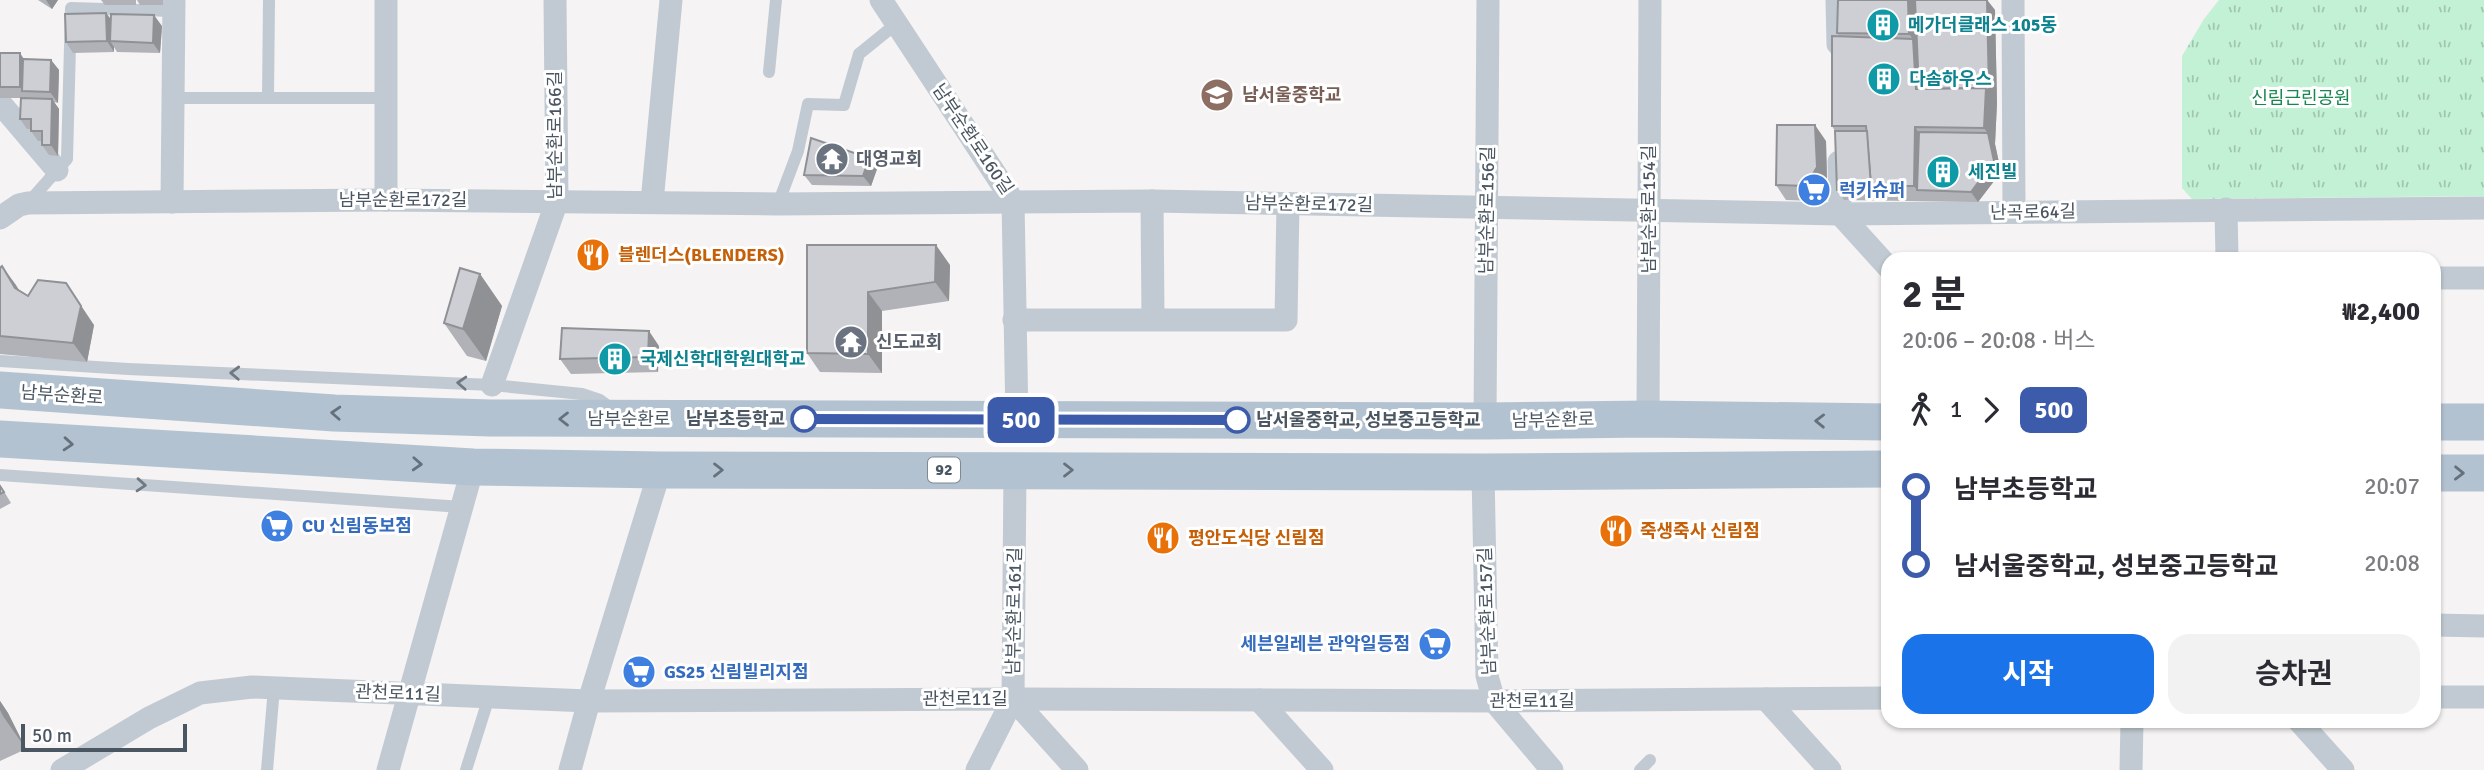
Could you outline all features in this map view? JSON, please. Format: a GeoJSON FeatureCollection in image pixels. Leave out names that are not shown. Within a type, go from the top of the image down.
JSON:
{"type":"FeatureCollection","features":[{"type":"Feature","properties":{"kind":"main road","name":"남부순환로"},"geometry":{"type":"LineString","coordinates":[[0,390],[334,413],[489,418],[1485,421],[1648,419],[1881,422]]}},
{"type":"Feature","properties":{"kind":"main road"},"geometry":{"type":"LineString","coordinates":[[2441,422],[2484,422]]}},
{"type":"Feature","properties":{"kind":"main road","name":"92"},"geometry":{"type":"LineString","coordinates":[[0,439],[473,467],[1483,472],[1881,470]]}},
{"type":"Feature","properties":{"kind":"main road"},"geometry":{"type":"LineString","coordinates":[[2441,473],[2484,473]]}},
{"type":"Feature","properties":{"kind":"street"},"geometry":{"type":"LineString","coordinates":[[386,0],[386,200]]}},
{"type":"Feature","properties":{"kind":"street","name":"남부순환로166길"},"geometry":{"type":"LineString","coordinates":[[492,385],[557,201],[555,0]]}},
{"type":"Feature","properties":{"kind":"street"},"geometry":{"type":"LineString","coordinates":[[652,202],[671,0]]}},
{"type":"Feature","properties":{"kind":"street","name":"남부순환로160길"},"geometry":{"type":"LineString","coordinates":[[881,0],[1013,201],[1017,420]]}},
{"type":"Feature","properties":{"kind":"street","name":"남부순환로156길"},"geometry":{"type":"LineString","coordinates":[[1485,421],[1488,0]]}},
{"type":"Feature","properties":{"kind":"street","name":"남부순환로154길"},"geometry":{"type":"LineString","coordinates":[[1648,419],[1650,0]]}},
{"type":"Feature","properties":{"kind":"street"},"geometry":{"type":"LineString","coordinates":[[1838,0],[1838,67]]}},
{"type":"Feature","properties":{"kind":"street"},"geometry":{"type":"LineString","coordinates":[[2013,0],[2014,212]]}},
{"type":"Feature","properties":{"kind":"street"},"geometry":{"type":"LineString","coordinates":[[172,202],[174,5]]}},
{"type":"Feature","properties":{"kind":"street"},"geometry":{"type":"LineString","coordinates":[[0,103],[57,170]]}},
{"type":"Feature","properties":{"kind":"street"},"geometry":{"type":"LineString","coordinates":[[1839,147],[1840,214],[1881,259]]}},
{"type":"Feature","properties":{"kind":"street","name":"남부순환로172길"},"geometry":{"type":"LineString","coordinates":[[0,218],[19,205],[28,203],[386,200],[778,204],[1152,201],[1840,214]]}},
{"type":"Feature","properties":{"kind":"street"},"geometry":{"type":"LineString","coordinates":[[1152,201],[1153,319]]}},
{"type":"Feature","properties":{"kind":"street"},"geometry":{"type":"LineString","coordinates":[[1014,320],[1286,320],[1288,204]]}},
{"type":"Feature","properties":{"kind":"street","name":"난곡로64길"},"geometry":{"type":"LineString","coordinates":[[1840,214],[2484,208]]}},
{"type":"Feature","properties":{"kind":"street"},"geometry":{"type":"LineString","coordinates":[[2226,209],[2227,252]]}},
{"type":"Feature","properties":{"kind":"street"},"geometry":{"type":"LineString","coordinates":[[2441,278],[2484,278]]}},
{"type":"Feature","properties":{"kind":"street"},"geometry":{"type":"LineString","coordinates":[[388,770],[473,467]]}},
{"type":"Feature","properties":{"kind":"street"},"geometry":{"type":"LineString","coordinates":[[570,770],[660,470]]}},
{"type":"Feature","properties":{"kind":"street","name":"남부순환로161길"},"geometry":{"type":"LineString","coordinates":[[1015,470],[1013,699],[1077,770]]}},
{"type":"Feature","properties":{"kind":"street","name":"남부순환로157길"},"geometry":{"type":"LineString","coordinates":[[1483,472],[1487,676],[1494,701],[1552,770]]}},
{"type":"Feature","properties":{"kind":"street"},"geometry":{"type":"LineString","coordinates":[[2441,625],[2484,626]]}},
{"type":"Feature","properties":{"kind":"street","name":"관천로11길"},"geometry":{"type":"LineString","coordinates":[[62,770],[149,718],[200,693],[252,687],[589,701],[1881,698]]}},
{"type":"Feature","properties":{"kind":"street"},"geometry":{"type":"LineString","coordinates":[[2441,697],[2484,697]]}},
{"type":"Feature","properties":{"kind":"street"},"geometry":{"type":"LineString","coordinates":[[977,770],[1013,699]]}},
{"type":"Feature","properties":{"kind":"street"},"geometry":{"type":"LineString","coordinates":[[1766,699],[1830,770]]}},
{"type":"Feature","properties":{"kind":"street"},"geometry":{"type":"LineString","coordinates":[[1259,700],[1322,770]]}},
{"type":"Feature","properties":{"kind":"street"},"geometry":{"type":"LineString","coordinates":[[2131,770],[2132,728]]}},
{"type":"Feature","properties":{"kind":"street"},"geometry":{"type":"LineString","coordinates":[[2305,728],[2343,770]]}},
{"type":"Feature","properties":{"kind":"lane"},"geometry":{"type":"LineString","coordinates":[[268,96],[269,0]]}},
{"type":"Feature","properties":{"kind":"lane"},"geometry":{"type":"LineString","coordinates":[[769,72],[775,0]]}},
{"type":"Feature","properties":{"kind":"lane","name":"남부순환로172길"},"geometry":{"type":"LineString","coordinates":[[28,203],[67,159],[71,8],[174,5]]}},
{"type":"Feature","properties":{"kind":"lane"},"geometry":{"type":"LineString","coordinates":[[778,204],[797,150],[808,104],[844,105],[859,54],[896,24]]}},
{"type":"Feature","properties":{"kind":"lane"},"geometry":{"type":"LineString","coordinates":[[173,98],[385,98]]}},
{"type":"Feature","properties":{"kind":"lane"},"geometry":{"type":"LineString","coordinates":[[0,361],[492,385],[582,394],[600,400],[612,409],[618,419]]}},
{"type":"Feature","properties":{"kind":"lane"},"geometry":{"type":"LineString","coordinates":[[0,475],[462,507]]}},
{"type":"Feature","properties":{"kind":"lane"},"geometry":{"type":"LineString","coordinates":[[267,770],[274,688]]}},
{"type":"Feature","properties":{"kind":"lane"},"geometry":{"type":"LineString","coordinates":[[466,770],[489,697]]}},
{"type":"Feature","properties":{"kind":"lane"},"geometry":{"type":"LineString","coordinates":[[1640,770],[1650,760]]}},
{"type":"Feature","properties":{"kind":"green space","name":"신림근린공원"},"geometry":{"type":"Polygon","coordinates":[[[2219,0],[2484,0],[2484,196],[2192,199],[2182,188],[2182,56],[2219,0]]]}},
{"type":"Feature","properties":{"kind":"building"},"geometry":{"type":"Polygon","coordinates":[[[1838,0],[1908,0],[1909,34],[1837,33],[1838,0]]]}},
{"type":"Feature","properties":{"kind":"building"},"geometry":{"type":"Polygon","coordinates":[[[1915,0],[1987,0],[1989,92],[1986,88],[1919,89],[1915,0]]]}},
{"type":"Feature","properties":{"kind":"building"},"geometry":{"type":"Polygon","coordinates":[[[106,13],[107,41],[66,42],[65,14],[106,13]]]}},
{"type":"Feature","properties":{"kind":"building"},"geometry":{"type":"Polygon","coordinates":[[[111,14],[154,15],[153,43],[110,41],[111,14]]]}},
{"type":"Feature","properties":{"kind":"building"},"geometry":{"type":"Polygon","coordinates":[[[1832,36],[1913,39],[1916,89],[1986,88],[1984,128],[1915,127],[1914,186],[1871,186],[1866,126],[1832,126],[1832,36]]]}},
{"type":"Feature","properties":{"kind":"building"},"geometry":{"type":"Polygon","coordinates":[[[0,53],[20,53],[20,87],[0,87],[0,53]]]}},
{"type":"Feature","properties":{"kind":"building"},"geometry":{"type":"Polygon","coordinates":[[[23,59],[51,60],[50,92],[22,91],[23,59]]]}},
{"type":"Feature","properties":{"kind":"building"},"geometry":{"type":"Polygon","coordinates":[[[21,98],[52,99],[51,145],[42,145],[42,131],[31,131],[31,119],[20,119],[21,98]]]}},
{"type":"Feature","properties":{"kind":"building"},"geometry":{"type":"Polygon","coordinates":[[[1777,125],[1815,125],[1817,167],[1806,186],[1776,185],[1777,125]]]}},
{"type":"Feature","properties":{"kind":"building"},"geometry":{"type":"Polygon","coordinates":[[[1835,131],[1867,131],[1871,186],[1874,190],[1837,190],[1835,131]]]}},
{"type":"Feature","properties":{"kind":"building"},"geometry":{"type":"Polygon","coordinates":[[[1919,132],[1988,133],[1994,161],[1971,192],[1917,190],[1919,132]]]}},
{"type":"Feature","properties":{"kind":"building"},"geometry":{"type":"Polygon","coordinates":[[[811,138],[869,158],[863,176],[804,175],[811,138]]]}},
{"type":"Feature","properties":{"kind":"building","name":"신도교회"},"geometry":{"type":"Polygon","coordinates":[[[807,245],[936,245],[935,282],[868,292],[868,354],[807,353],[807,245]]]}},
{"type":"Feature","properties":{"kind":"building"},"geometry":{"type":"Polygon","coordinates":[[[2,266],[15,288],[28,296],[38,280],[66,283],[81,306],[73,343],[0,336],[2,266]]]}},
{"type":"Feature","properties":{"kind":"building"},"geometry":{"type":"Polygon","coordinates":[[[460,268],[480,274],[463,329],[444,323],[460,268]]]}},
{"type":"Feature","properties":{"kind":"building"},"geometry":{"type":"Polygon","coordinates":[[[562,328],[649,331],[648,357],[560,359],[562,328]]]}},
{"type":"Feature","properties":{"kind":"bus line","name":"500"},"geometry":{"type":"LineString","coordinates":[[804,419],[1237,420]]}},
{"type":"Feature","properties":{"kind":"place","name":"메가더클래스 105동"},"geometry":{"type":"Point","coordinates":[1883,25]}},
{"type":"Feature","properties":{"kind":"place","name":"다솜하우스"},"geometry":{"type":"Point","coordinates":[1884,79]}},
{"type":"Feature","properties":{"kind":"place","name":"남서울중학교"},"geometry":{"type":"Point","coordinates":[1217,95]}},
{"type":"Feature","properties":{"kind":"place","name":"대영교회"},"geometry":{"type":"Point","coordinates":[832,159]}},
{"type":"Feature","properties":{"kind":"place","name":"세진빌"},"geometry":{"type":"Point","coordinates":[1943,172]}},
{"type":"Feature","properties":{"kind":"place","name":"럭키슈퍼"},"geometry":{"type":"Point","coordinates":[1814,190]}},
{"type":"Feature","properties":{"kind":"place","name":"블렌더스(BLENDERS)"},"geometry":{"type":"Point","coordinates":[593,255]}},
{"type":"Feature","properties":{"kind":"place","name":"신도교회"},"geometry":{"type":"Point","coordinates":[851,342]}},
{"type":"Feature","properties":{"kind":"place","name":"국제신학대학원대학교"},"geometry":{"type":"Point","coordinates":[615,359]}},
{"type":"Feature","properties":{"kind":"place","name":"남부초등학교"},"geometry":{"type":"Point","coordinates":[804,419]}},
{"type":"Feature","properties":{"kind":"place","name":"남서울중학교, 성보중고등학교"},"geometry":{"type":"Point","coordinates":[1237,420]}},
{"type":"Feature","properties":{"kind":"place","name":"CU 신림동보점"},"geometry":{"type":"Point","coordinates":[277,526]}},
{"type":"Feature","properties":{"kind":"place","name":"죽생죽사 신림점"},"geometry":{"type":"Point","coordinates":[1616,531]}},
{"type":"Feature","properties":{"kind":"place","name":"평안도식당 신림점"},"geometry":{"type":"Point","coordinates":[1163,538]}},
{"type":"Feature","properties":{"kind":"place","name":"세븐일레븐 관악일등점"},"geometry":{"type":"Point","coordinates":[1435,644]}},
{"type":"Feature","properties":{"kind":"place","name":"GS25 신림빌리지점"},"geometry":{"type":"Point","coordinates":[639,672]}}]}
